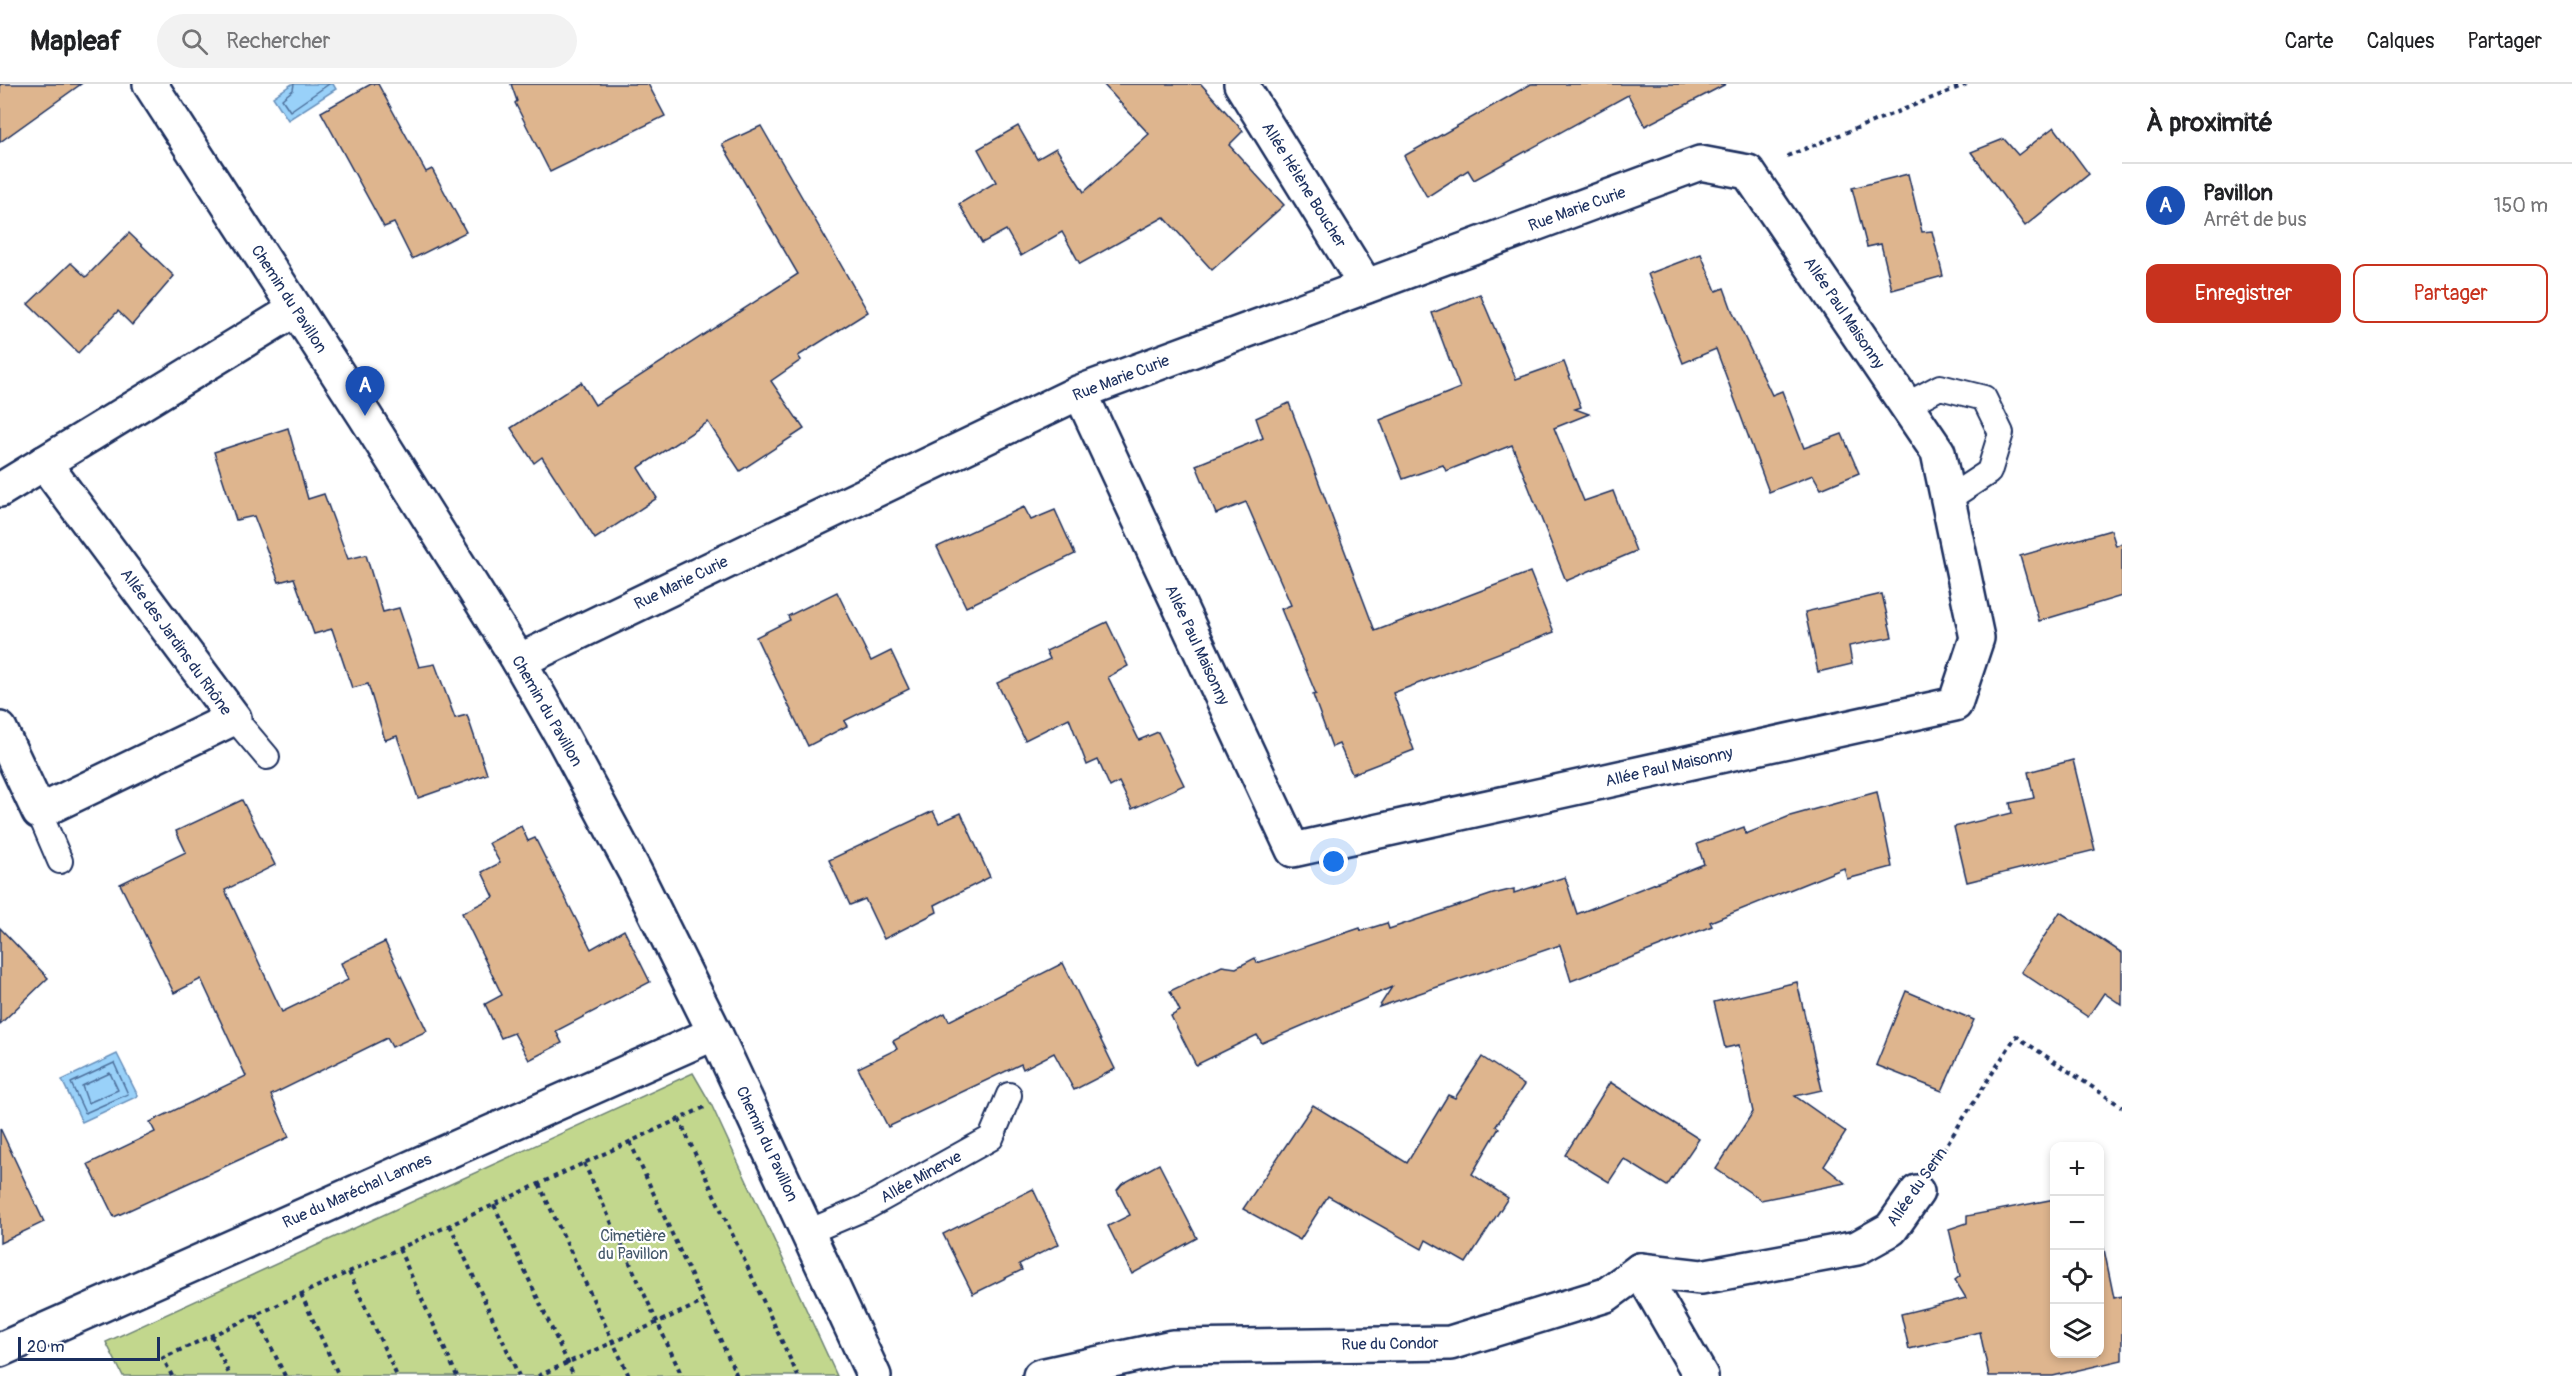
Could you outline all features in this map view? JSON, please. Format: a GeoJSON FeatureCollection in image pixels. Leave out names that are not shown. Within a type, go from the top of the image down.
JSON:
{"type":"FeatureCollection","features":[{"type":"Feature","properties":{"kind":"street","name":"Chemin du Pavillon"},"geometry":{"type":"LineString","coordinates":[[150,84],[519,661],[635,872],[715,1033],[874,1376]]}},
{"type":"Feature","properties":{"kind":"street","name":"Allée Hélène Boucher"},"geometry":{"type":"LineString","coordinates":[[1241,84],[1366,286]]}},
{"type":"Feature","properties":{"kind":"street","name":"Rue Marie Curie"},"geometry":{"type":"LineString","coordinates":[[519,661],[1080,392],[1700,163],[1748,172]]}},
{"type":"Feature","properties":{"kind":"street","name":"Allée Paul Maisonny"},"geometry":{"type":"LineString","coordinates":[[1080,392],[1293,850],[1954,704],[1977,638],[1938,452],[1748,172]]}},
{"type":"Feature","properties":{"kind":"street"},"geometry":{"type":"LineString","coordinates":[[0,490],[296,309]]}},
{"type":"Feature","properties":{"kind":"street","name":"Allée des Jardins du Rhône"},"geometry":{"type":"LineString","coordinates":[[39,812],[234,718],[44,464]]}},
{"type":"Feature","properties":{"kind":"street"},"geometry":{"type":"LineString","coordinates":[[0,729],[39,812]]}},
{"type":"Feature","properties":{"kind":"street","name":"Rue du Maréchal Lannes"},"geometry":{"type":"LineString","coordinates":[[0,1350],[715,1033]]}},
{"type":"Feature","properties":{"kind":"street","name":"Allée du Serin"},"geometry":{"type":"LineString","coordinates":[[1640,1270],[1701,1277],[1857,1248],[1891,1228],[1917,1192]]}},
{"type":"Feature","properties":{"kind":"street"},"geometry":{"type":"LineString","coordinates":[[1640,1270],[1701,1376]]}},
{"type":"Feature","properties":{"kind":"street","name":"Rue du Condor"},"geometry":{"type":"LineString","coordinates":[[1041,1376],[1172,1347],[1450,1343],[1606,1295],[1640,1270]]}},
{"type":"Feature","properties":{"kind":"lane"},"geometry":{"type":"LineString","coordinates":[[1906,405],[1940,387],[1984,398],[2001,433],[1989,472],[1948,499]]}},
{"type":"Feature","properties":{"kind":"lane"},"geometry":{"type":"LineString","coordinates":[[234,718],[267,757]]}},
{"type":"Feature","properties":{"kind":"lane"},"geometry":{"type":"LineString","coordinates":[[39,812],[60,861]]}},
{"type":"Feature","properties":{"kind":"lane","name":"Allée Minerve"},"geometry":{"type":"LineString","coordinates":[[808,1232],[867,1207],[991,1138],[1009,1095]]}},
{"type":"Feature","properties":{"kind":"path"},"geometry":{"type":"LineString","coordinates":[[1748,172],[1967,84]]}},
{"type":"Feature","properties":{"kind":"path","name":"Allée du Serin"},"geometry":{"type":"LineString","coordinates":[[1917,1192],[2016,1036],[2122,1107]]}},
{"type":"Feature","properties":{"kind":"path"},"geometry":{"type":"LineString","coordinates":[[172,1376],[163,1358],[679,1119],[798,1376]]}},
{"type":"Feature","properties":{"kind":"path"},"geometry":{"type":"LineString","coordinates":[[630,1142],[737,1376]]}},
{"type":"Feature","properties":{"kind":"path"},"geometry":{"type":"LineString","coordinates":[[584,1163],[682,1376]]}},
{"type":"Feature","properties":{"kind":"path"},"geometry":{"type":"LineString","coordinates":[[539,1184],[629,1376]]}},
{"type":"Feature","properties":{"kind":"path"},"geometry":{"type":"LineString","coordinates":[[494,1205],[574,1376]]}},
{"type":"Feature","properties":{"kind":"path"},"geometry":{"type":"LineString","coordinates":[[450,1225],[519,1376]]}},
{"type":"Feature","properties":{"kind":"path"},"geometry":{"type":"LineString","coordinates":[[399,1249],[457,1376]]}},
{"type":"Feature","properties":{"kind":"path"},"geometry":{"type":"LineString","coordinates":[[349,1272],[397,1376]]}},
{"type":"Feature","properties":{"kind":"path"},"geometry":{"type":"LineString","coordinates":[[301,1294],[339,1376]]}},
{"type":"Feature","properties":{"kind":"path"},"geometry":{"type":"LineString","coordinates":[[538,1376],[703,1302]]}},
{"type":"Feature","properties":{"kind":"path"},"geometry":{"type":"LineString","coordinates":[[256,1315],[285,1376]]}},
{"type":"Feature","properties":{"kind":"path"},"geometry":{"type":"LineString","coordinates":[[211,1336],[230,1376]]}},
{"type":"Feature","properties":{"kind":"green space","name":"Cimetière du Pavillon"},"geometry":{"type":"Polygon","coordinates":[[[693,1073],[711,1104],[837,1376],[123,1376],[106,1342],[693,1073]]]}},
{"type":"Feature","properties":{"kind":"water"},"geometry":{"type":"Polygon","coordinates":[[[292,84],[333,84],[336,89],[288,120],[273,97],[292,84]]]}},
{"type":"Feature","properties":{"kind":"water"},"geometry":{"type":"Polygon","coordinates":[[[117,1054],[138,1096],[82,1122],[62,1080],[117,1054]]]}},
{"type":"Feature","properties":{"kind":"building"},"geometry":{"type":"Polygon","coordinates":[[[0,84],[81,84],[0,142],[0,84]]]}},
{"type":"Feature","properties":{"kind":"building"},"geometry":{"type":"Polygon","coordinates":[[[371,84],[378,84],[426,172],[432,169],[466,232],[412,259],[394,223],[384,227],[321,112],[371,84]]]}},
{"type":"Feature","properties":{"kind":"building"},"geometry":{"type":"Polygon","coordinates":[[[511,84],[648,84],[665,116],[550,172],[515,103],[517,101],[511,84]]]}},
{"type":"Feature","properties":{"kind":"building"},"geometry":{"type":"Polygon","coordinates":[[[1103,84],[1201,84],[1243,131],[1229,145],[1284,205],[1212,270],[1164,217],[1080,264],[1062,232],[1021,256],[1006,230],[982,243],[959,204],[996,182],[978,149],[1018,126],[1037,159],[1056,148],[1084,192],[1149,134],[1103,84]]]}},
{"type":"Feature","properties":{"kind":"building"},"geometry":{"type":"Polygon","coordinates":[[[1531,84],[1726,84],[1645,126],[1628,95],[1474,180],[1468,170],[1427,197],[1404,156],[1531,84]]]}},
{"type":"Feature","properties":{"kind":"building"},"geometry":{"type":"Polygon","coordinates":[[[761,126],[868,312],[798,356],[801,360],[771,381],[804,429],[740,471],[708,422],[638,468],[657,498],[595,539],[542,457],[534,463],[511,428],[581,382],[595,405],[798,274],[722,144],[761,126]]]}},
{"type":"Feature","properties":{"kind":"building"},"geometry":{"type":"Polygon","coordinates":[[[2054,127],[2089,174],[2025,226],[1971,152],[2004,139],[2018,155],[2054,127]]]}},
{"type":"Feature","properties":{"kind":"building"},"geometry":{"type":"Polygon","coordinates":[[[1908,174],[1922,232],[1932,231],[1943,276],[1892,290],[1881,244],[1867,247],[1852,188],[1908,174]]]}},
{"type":"Feature","properties":{"kind":"building"},"geometry":{"type":"Polygon","coordinates":[[[129,233],[174,276],[132,325],[118,311],[78,353],[28,304],[71,263],[86,277],[129,233]]]}},
{"type":"Feature","properties":{"kind":"building"},"geometry":{"type":"Polygon","coordinates":[[[1701,254],[1716,291],[1724,288],[1733,313],[1772,395],[1782,391],[1804,448],[1842,434],[1859,473],[1821,489],[1813,475],[1769,492],[1716,349],[1683,363],[1648,274],[1701,254]]]}},
{"type":"Feature","properties":{"kind":"building"},"geometry":{"type":"Polygon","coordinates":[[[1480,294],[1516,379],[1564,362],[1581,407],[1575,409],[1589,414],[1554,428],[1584,501],[1613,491],[1636,551],[1566,581],[1512,445],[1446,471],[1443,465],[1403,479],[1380,420],[1460,388],[1432,313],[1480,294]]]}},
{"type":"Feature","properties":{"kind":"building"},"geometry":{"type":"Polygon","coordinates":[[[1289,403],[1375,631],[1530,572],[1554,632],[1393,693],[1414,750],[1352,774],[1339,744],[1332,747],[1313,695],[1316,694],[1281,609],[1291,605],[1246,502],[1216,514],[1196,465],[1263,438],[1256,418],[1289,403]]]}},
{"type":"Feature","properties":{"kind":"building"},"geometry":{"type":"Polygon","coordinates":[[[288,428],[308,499],[324,494],[348,559],[366,555],[383,612],[399,608],[419,667],[435,664],[455,718],[467,715],[487,774],[418,798],[397,736],[385,740],[368,684],[352,688],[332,629],[314,634],[294,578],[279,582],[254,516],[236,520],[214,452],[288,428]]]}},
{"type":"Feature","properties":{"kind":"building"},"geometry":{"type":"Polygon","coordinates":[[[1024,507],[1031,520],[1055,510],[1075,554],[966,607],[937,547],[1024,507]]]}},
{"type":"Feature","properties":{"kind":"building"},"geometry":{"type":"Polygon","coordinates":[[[2111,530],[2116,546],[2122,543],[2122,596],[2039,621],[2020,556],[2111,530]]]}},
{"type":"Feature","properties":{"kind":"building"},"geometry":{"type":"Polygon","coordinates":[[[837,592],[871,661],[891,651],[909,689],[844,721],[847,726],[808,746],[756,637],[790,620],[788,616],[837,592]]]}},
{"type":"Feature","properties":{"kind":"building"},"geometry":{"type":"Polygon","coordinates":[[[1882,594],[1892,637],[1849,646],[1852,664],[1818,672],[1805,612],[1882,594]]]}},
{"type":"Feature","properties":{"kind":"building"},"geometry":{"type":"Polygon","coordinates":[[[1107,622],[1128,666],[1108,677],[1139,740],[1158,732],[1184,785],[1132,809],[1119,782],[1110,787],[1098,760],[1087,765],[1069,718],[1025,740],[997,683],[1050,659],[1046,651],[1107,622]]]}},
{"type":"Feature","properties":{"kind":"building"},"geometry":{"type":"Polygon","coordinates":[[[2073,760],[2095,850],[1967,882],[1954,827],[2012,813],[2010,803],[2034,798],[2028,772],[2073,760]]]}},
{"type":"Feature","properties":{"kind":"building"},"geometry":{"type":"Polygon","coordinates":[[[1877,792],[1892,867],[1847,879],[1844,868],[1710,922],[1712,926],[1571,981],[1560,945],[1379,1007],[1392,987],[1262,1043],[1257,1035],[1196,1065],[1171,1016],[1180,1011],[1170,991],[1222,966],[1236,968],[1255,958],[1257,963],[1360,928],[1361,931],[1387,923],[1389,929],[1493,894],[1514,889],[1514,893],[1565,877],[1577,914],[1704,864],[1697,844],[1744,827],[1746,834],[1790,816],[1877,792]]]}},
{"type":"Feature","properties":{"kind":"building"},"geometry":{"type":"Polygon","coordinates":[[[242,800],[275,865],[225,890],[282,1012],[348,980],[341,963],[385,942],[427,1031],[392,1047],[387,1038],[271,1095],[289,1137],[114,1217],[88,1164],[155,1132],[150,1122],[246,1076],[201,979],[174,993],[120,884],[186,852],[176,831],[242,800]]]}},
{"type":"Feature","properties":{"kind":"building"},"geometry":{"type":"Polygon","coordinates":[[[933,811],[939,823],[961,813],[990,877],[935,905],[937,912],[884,939],[865,899],[850,905],[829,860],[933,811]]]}},
{"type":"Feature","properties":{"kind":"building"},"geometry":{"type":"Polygon","coordinates":[[[521,826],[528,841],[535,838],[591,949],[624,930],[650,982],[556,1031],[562,1043],[529,1060],[514,1033],[501,1038],[485,1004],[502,995],[462,913],[494,897],[482,872],[500,863],[489,843],[521,826]]]}},
{"type":"Feature","properties":{"kind":"building"},"geometry":{"type":"Polygon","coordinates":[[[2060,912],[2122,953],[2122,1005],[2104,993],[2088,1017],[2021,972],[2060,912]]]}},
{"type":"Feature","properties":{"kind":"building"},"geometry":{"type":"Polygon","coordinates":[[[0,928],[48,978],[0,1024],[0,928]]]}},
{"type":"Feature","properties":{"kind":"building"},"geometry":{"type":"Polygon","coordinates":[[[1063,963],[1115,1069],[1074,1090],[1054,1053],[1023,1069],[1021,1064],[888,1127],[858,1068],[897,1049],[893,1041],[945,1013],[949,1021],[1063,963]]]}},
{"type":"Feature","properties":{"kind":"building"},"geometry":{"type":"Polygon","coordinates":[[[1797,982],[1822,1090],[1795,1096],[1846,1132],[1824,1166],[1845,1183],[1761,1200],[1716,1169],[1753,1112],[1739,1045],[1725,1048],[1714,1002],[1797,982]]]}},
{"type":"Feature","properties":{"kind":"building"},"geometry":{"type":"Polygon","coordinates":[[[1906,991],[1974,1020],[1942,1091],[1876,1065],[1906,991]]]}},
{"type":"Feature","properties":{"kind":"building"},"geometry":{"type":"Polygon","coordinates":[[[1482,1057],[1524,1085],[1496,1126],[1499,1128],[1472,1174],[1508,1198],[1466,1263],[1426,1240],[1422,1249],[1328,1196],[1300,1240],[1243,1209],[1313,1105],[1407,1163],[1448,1095],[1455,1098],[1482,1057]]]}},
{"type":"Feature","properties":{"kind":"building"},"geometry":{"type":"Polygon","coordinates":[[[1610,1082],[1699,1139],[1667,1186],[1624,1159],[1609,1182],[1565,1155],[1610,1082]]]}},
{"type":"Feature","properties":{"kind":"building"},"geometry":{"type":"Polygon","coordinates":[[[0,1128],[44,1222],[0,1243],[0,1128]]]}},
{"type":"Feature","properties":{"kind":"building"},"geometry":{"type":"Polygon","coordinates":[[[1159,1164],[1197,1238],[1132,1274],[1108,1226],[1130,1215],[1117,1190],[1122,1184],[1159,1164]]]}},
{"type":"Feature","properties":{"kind":"building"},"geometry":{"type":"Polygon","coordinates":[[[1033,1189],[1059,1244],[1019,1264],[1022,1270],[973,1294],[943,1234],[1033,1189]]]}},
{"type":"Feature","properties":{"kind":"building"},"geometry":{"type":"Polygon","coordinates":[[[2050,1200],[2050,1358],[2104,1358],[2104,1249],[2114,1298],[2122,1296],[2122,1360],[2053,1376],[1989,1376],[1980,1332],[1909,1349],[1901,1314],[1966,1298],[1955,1280],[1960,1276],[1949,1229],[1967,1223],[1967,1216],[2050,1200]]]}},
{"type":"Feature","properties":{"kind":"place","name":"Pavillon"},"geometry":{"type":"Point","coordinates":[365,416]}}]}
